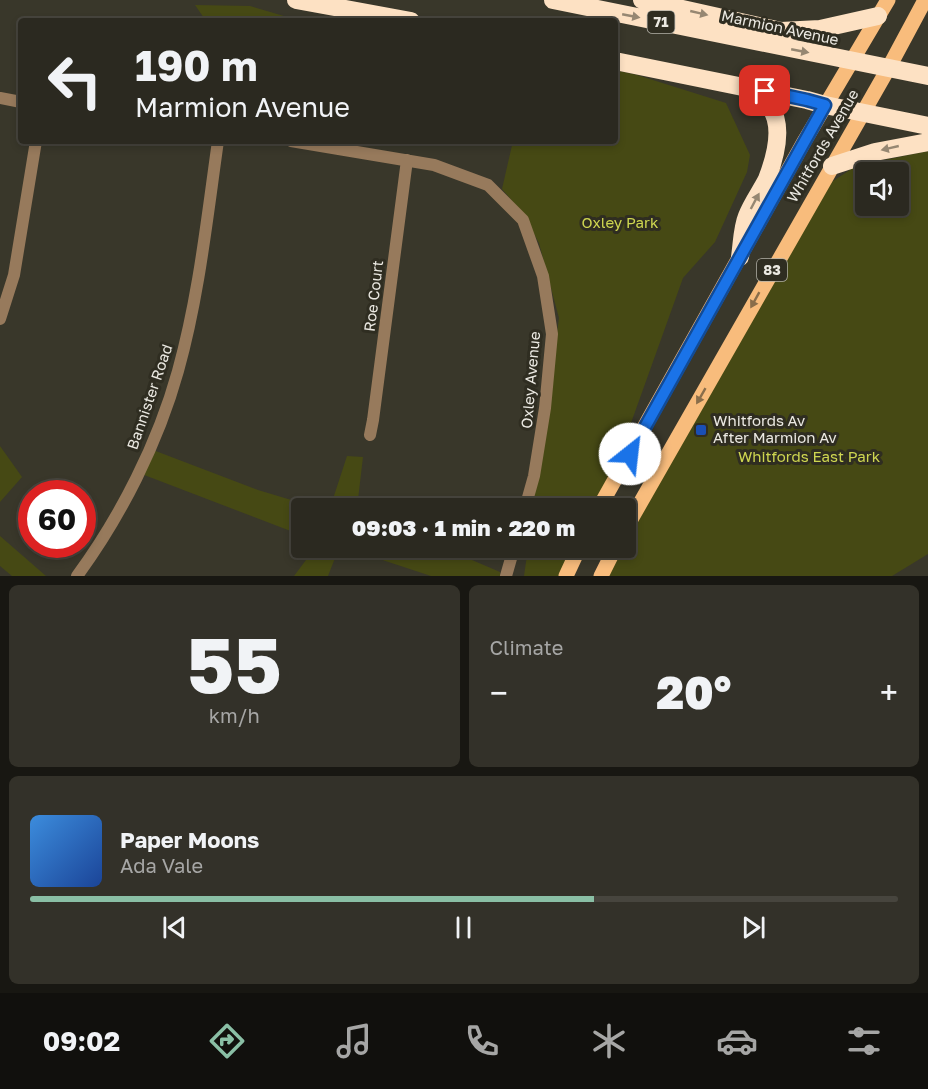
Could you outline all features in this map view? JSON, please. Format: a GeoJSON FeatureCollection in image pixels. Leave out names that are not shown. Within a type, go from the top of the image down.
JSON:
{"type":"FeatureCollection","features":[{"type":"Feature","properties":{"kind":"highway"},"geometry":{"type":"LineString","coordinates":[[296,0],[395,18]]}},
{"type":"Feature","properties":{"kind":"highway","name":"Marmion Avenue"},"geometry":{"type":"LineString","coordinates":[[553,0],[928,76]]}},
{"type":"Feature","properties":{"kind":"highway"},"geometry":{"type":"LineString","coordinates":[[642,0],[781,31],[820,28],[878,16]]}},
{"type":"Feature","properties":{"kind":"highway"},"geometry":{"type":"LineString","coordinates":[[618,62],[928,126]]}},
{"type":"Feature","properties":{"kind":"highway"},"geometry":{"type":"LineString","coordinates":[[740,257],[746,218],[767,178],[774,153],[777,128],[777,120],[765,101],[744,87]]}},
{"type":"Feature","properties":{"kind":"highway"},"geometry":{"type":"LineString","coordinates":[[832,166],[875,152],[928,142]]}},
{"type":"Feature","properties":{"kind":"main road","name":"Whitfords Avenue"},"geometry":{"type":"LineString","coordinates":[[604,498],[850,61],[888,0]]}},
{"type":"Feature","properties":{"kind":"main road","name":"Whitfords Avenue"},"geometry":{"type":"LineString","coordinates":[[636,510],[925,0]]}},
{"type":"Feature","properties":{"kind":"main road"},"geometry":{"type":"LineString","coordinates":[[566,576],[574,558]]}},
{"type":"Feature","properties":{"kind":"main road"},"geometry":{"type":"LineString","coordinates":[[601,576],[610,558]]}},
{"type":"Feature","properties":{"kind":"street"},"geometry":{"type":"LineString","coordinates":[[0,98],[18,101]]}},
{"type":"Feature","properties":{"kind":"street"},"geometry":{"type":"LineString","coordinates":[[0,318],[14,275],[36,144]]}},
{"type":"Feature","properties":{"kind":"street","name":"Bannister Road"},"geometry":{"type":"LineString","coordinates":[[77,576],[99,546],[129,494],[177,374],[199,274],[218,144]]}},
{"type":"Feature","properties":{"kind":"street","name":"Oxley Avenue"},"geometry":{"type":"LineString","coordinates":[[309,144],[434,165],[488,185],[523,220],[543,276],[552,334],[545,408],[534,476],[528,498]]}},
{"type":"Feature","properties":{"kind":"street","name":"Roe Court"},"geometry":{"type":"LineString","coordinates":[[370,435],[407,160]]}},
{"type":"Feature","properties":{"kind":"street"},"geometry":{"type":"LineString","coordinates":[[506,576],[511,558]]}},
{"type":"Feature","properties":{"kind":"green space"},"geometry":{"type":"Polygon","coordinates":[[[195,5],[250,6],[291,18],[204,18],[195,5]]]}},
{"type":"Feature","properties":{"kind":"green space","name":"Oxley Park"},"geometry":{"type":"Polygon","coordinates":[[[618,71],[726,103],[750,155],[747,172],[715,242],[683,278],[617,462],[600,498],[534,498],[559,318],[539,243],[521,211],[502,189],[512,144],[618,144],[618,71]]]}},
{"type":"Feature","properties":{"kind":"green space","name":"Whitfords East Park"},"geometry":{"type":"Polygon","coordinates":[[[928,151],[928,554],[892,576],[595,576],[607,558],[636,558],[636,512],[827,185],[855,167],[855,216],[909,216],[909,162],[875,162],[928,151]]]}},
{"type":"Feature","properties":{"kind":"green space"},"geometry":{"type":"Polygon","coordinates":[[[0,446],[22,477],[0,502],[0,446]]]}},
{"type":"Feature","properties":{"kind":"green space"},"geometry":{"type":"Polygon","coordinates":[[[153,450],[258,490],[291,500],[291,531],[139,473],[153,450]]]}},
{"type":"Feature","properties":{"kind":"green space"},"geometry":{"type":"Polygon","coordinates":[[[347,456],[363,457],[358,498],[333,498],[347,456]]]}},
{"type":"Feature","properties":{"kind":"green space"},"geometry":{"type":"Polygon","coordinates":[[[0,536],[18,552],[18,558],[25,558],[46,576],[12,576],[0,566],[0,536]]]}},
{"type":"Feature","properties":{"kind":"green space"},"geometry":{"type":"Polygon","coordinates":[[[308,558],[335,558],[328,576],[294,576],[308,558]]]}},
{"type":"Feature","properties":{"kind":"green space"},"geometry":{"type":"Polygon","coordinates":[[[376,558],[467,558],[500,572],[500,576],[431,576],[376,558]]]}},
{"type":"Feature","properties":{"kind":"green space"},"geometry":{"type":"Polygon","coordinates":[[[527,558],[571,558],[563,576],[524,576],[527,558]]]}},
{"type":"Feature","properties":{"kind":"place","name":"Whitfords Av After Marmion Av"},"geometry":{"type":"Point","coordinates":[701,430]}},
{"type":"Feature","properties":{"kind":"route"},"geometry":{"type":"LineString","coordinates":[[630,454],[825,105],[765,91]]}}]}
